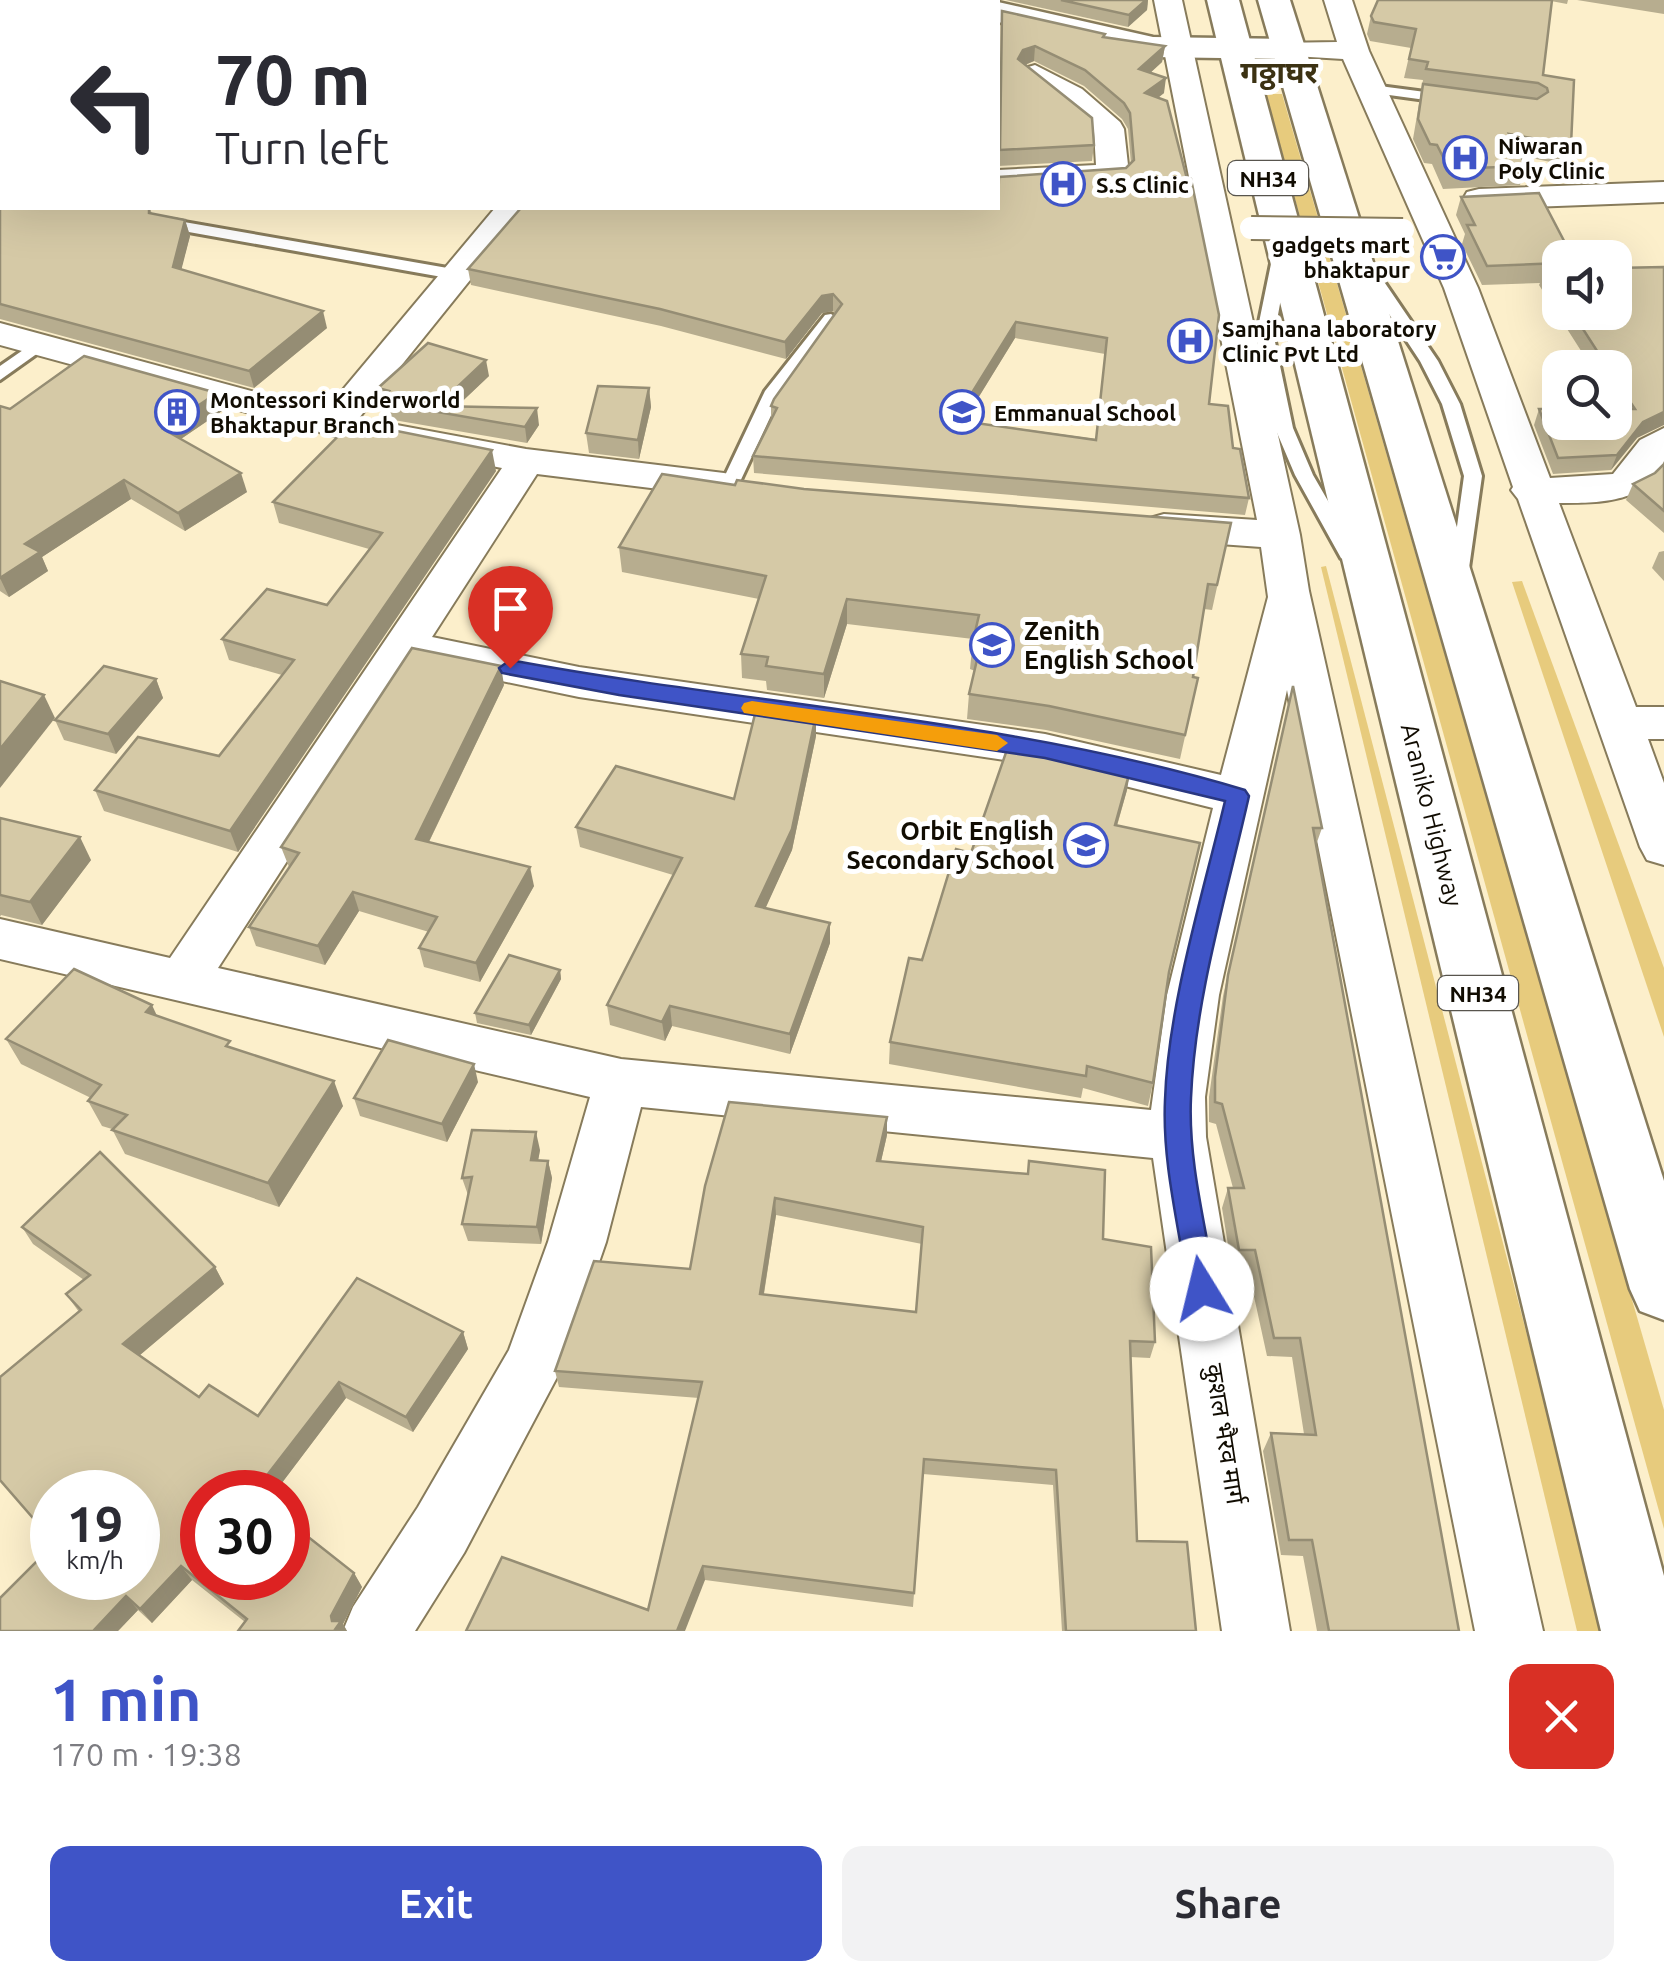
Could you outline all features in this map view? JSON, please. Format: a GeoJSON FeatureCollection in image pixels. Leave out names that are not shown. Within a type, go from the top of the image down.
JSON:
{"type":"FeatureCollection","features":[{"type":"Feature","properties":{"kind":"main road","name":"Araniko Highway"},"geometry":{"type":"LineString","coordinates":[[1223,0],[1268,232],[1380,608],[1640,1631]]}},
{"type":"Feature","properties":{"kind":"main road","name":"NH34"},"geometry":{"type":"LineString","coordinates":[[1274,0],[1664,1289]]}},
{"type":"Feature","properties":{"kind":"main road"},"geometry":{"type":"LineString","coordinates":[[1000,12],[1130,44],[1287,49]]}},
{"type":"Feature","properties":{"kind":"street"},"geometry":{"type":"LineString","coordinates":[[1168,0],[1280,535],[1288,591],[1508,1631]]}},
{"type":"Feature","properties":{"kind":"street"},"geometry":{"type":"LineString","coordinates":[[1338,0],[1354,51],[1372,89],[1412,216],[1461,288],[1531,490],[1664,847]]}},
{"type":"Feature","properties":{"kind":"street"},"geometry":{"type":"LineString","coordinates":[[1287,49],[1354,51]]}},
{"type":"Feature","properties":{"kind":"street"},"geometry":{"type":"LineString","coordinates":[[1000,180],[1114,174],[1109,129],[1071,95],[1036,74]]}},
{"type":"Feature","properties":{"kind":"street"},"geometry":{"type":"LineString","coordinates":[[1268,232],[1664,192]]}},
{"type":"Feature","properties":{"kind":"street"},"geometry":{"type":"LineString","coordinates":[[334,425],[510,210]]}},
{"type":"Feature","properties":{"kind":"street"},"geometry":{"type":"LineString","coordinates":[[0,334],[334,425],[526,461],[747,488]]}},
{"type":"Feature","properties":{"kind":"street"},"geometry":{"type":"LineString","coordinates":[[1531,490],[1571,491],[1622,484],[1633,478],[1649,450],[1664,440]]}},
{"type":"Feature","properties":{"kind":"street"},"geometry":{"type":"LineString","coordinates":[[184,979],[526,461]]}},
{"type":"Feature","properties":{"kind":"street"},"geometry":{"type":"LineString","coordinates":[[1130,525],[1280,535]]}},
{"type":"Feature","properties":{"kind":"street","name":"कुशल‌ भैरव मार्ग"},"geometry":{"type":"LineString","coordinates":[[1256,1631],[1178,1137],[1178,1097],[1193,995],[1288,591]]}},
{"type":"Feature","properties":{"kind":"street"},"geometry":{"type":"LineString","coordinates":[[405,646],[599,685],[1045,750],[1237,796]]}},
{"type":"Feature","properties":{"kind":"street"},"geometry":{"type":"LineString","coordinates":[[1617,723],[1664,723]]}},
{"type":"Feature","properties":{"kind":"street"},"geometry":{"type":"LineString","coordinates":[[0,939],[621,1082],[1178,1137]]}},
{"type":"Feature","properties":{"kind":"street"},"geometry":{"type":"LineString","coordinates":[[376,1631],[441,1530],[534,1364],[577,1242],[621,1082]]}},
{"type":"Feature","properties":{"kind":"lane"},"geometry":{"type":"LineString","coordinates":[[1372,89],[1461,101]]}},
{"type":"Feature","properties":{"kind":"lane"},"geometry":{"type":"LineString","coordinates":[[161,223],[459,275]]}},
{"type":"Feature","properties":{"kind":"lane"},"geometry":{"type":"LineString","coordinates":[[1340,227],[1429,361],[1451,404],[1472,476],[1456,608]]}},
{"type":"Feature","properties":{"kind":"lane"},"geometry":{"type":"LineString","coordinates":[[747,488],[774,392],[830,319]]}},
{"type":"Feature","properties":{"kind":"lane"},"geometry":{"type":"LineString","coordinates":[[0,375],[39,344]]}},
{"type":"Feature","properties":{"kind":"shaded area"},"geometry":{"type":"Polygon","coordinates":[[[1266,94],[1282,94],[1664,1410],[1664,1529],[1266,94]]]}},
{"type":"Feature","properties":{"kind":"shaded area"},"geometry":{"type":"Polygon","coordinates":[[[1326,566],[1602,1631],[1577,1631],[1321,567],[1326,566]]]}},
{"type":"Feature","properties":{"kind":"shaded area"},"geometry":{"type":"Polygon","coordinates":[[[1522,581],[1664,968],[1664,1037],[1512,582],[1522,581]]]}},
{"type":"Feature","properties":{"kind":"building"},"geometry":{"type":"Polygon","coordinates":[[[1061,0],[1146,0],[1129,15],[1061,0]]]}},
{"type":"Feature","properties":{"kind":"building"},"geometry":{"type":"Polygon","coordinates":[[[1378,0],[1552,0],[1543,75],[1574,80],[1571,145],[1509,134],[1526,166],[1449,169],[1418,119],[1423,84],[1537,99],[1548,92],[1547,88],[1538,83],[1426,69],[1428,62],[1409,59],[1416,29],[1374,22],[1371,16],[1378,0]]]}},
{"type":"Feature","properties":{"kind":"building"},"geometry":{"type":"Polygon","coordinates":[[[1002,11],[1105,34],[1103,37],[1165,46],[1139,69],[1166,78],[1145,93],[1167,101],[1187,179],[1191,179],[1219,315],[1209,404],[1228,406],[1233,448],[1240,449],[1249,498],[753,456],[777,408],[771,406],[774,399],[842,304],[833,294],[822,296],[785,342],[660,309],[468,269],[519,210],[1000,210],[1000,177],[1126,168],[1134,160],[1130,113],[1124,103],[1085,70],[1035,46],[1023,50],[1018,59],[1092,118],[1094,145],[1000,150],[1002,11]],[[1016,322],[955,420],[1096,440],[1107,338],[1016,322]]]}},
{"type":"Feature","properties":{"kind":"building"},"geometry":{"type":"Polygon","coordinates":[[[1539,193],[1564,240],[1542,240],[1542,264],[1487,266],[1467,225],[1475,225],[1461,197],[1539,193]]]}},
{"type":"Feature","properties":{"kind":"building"},"geometry":{"type":"Polygon","coordinates":[[[0,210],[149,210],[185,220],[173,267],[323,311],[249,371],[0,304],[0,210]]]}},
{"type":"Feature","properties":{"kind":"building"},"geometry":{"type":"Polygon","coordinates":[[[1664,267],[1664,412],[1643,422],[1632,436],[1632,350],[1596,350],[1584,330],[1632,330],[1632,268],[1664,267]]]}},
{"type":"Feature","properties":{"kind":"building"},"geometry":{"type":"Polygon","coordinates":[[[428,343],[486,360],[437,406],[537,408],[525,427],[379,402],[389,391],[378,388],[428,343]]]}},
{"type":"Feature","properties":{"kind":"building"},"geometry":{"type":"Polygon","coordinates":[[[84,356],[217,393],[163,429],[241,473],[178,513],[124,480],[25,544],[40,552],[0,578],[0,406],[10,409],[84,356]]]}},
{"type":"Feature","properties":{"kind":"building"},"geometry":{"type":"Polygon","coordinates":[[[598,386],[649,388],[638,440],[586,433],[598,386]]]}},
{"type":"Feature","properties":{"kind":"building"},"geometry":{"type":"Polygon","coordinates":[[[352,422],[492,450],[230,831],[95,790],[138,737],[219,756],[294,660],[222,639],[267,589],[327,605],[382,533],[273,502],[352,422]]]}},
{"type":"Feature","properties":{"kind":"building"},"geometry":{"type":"Polygon","coordinates":[[[1551,440],[1629,440],[1617,455],[1558,458],[1551,440]]]}},
{"type":"Feature","properties":{"kind":"building"},"geometry":{"type":"Polygon","coordinates":[[[1664,464],[1664,511],[1633,484],[1664,464]]]}},
{"type":"Feature","properties":{"kind":"building"},"geometry":{"type":"Polygon","coordinates":[[[662,474],[735,485],[737,480],[804,489],[1231,523],[1217,585],[1208,584],[1193,677],[1198,678],[1185,735],[1049,706],[969,694],[980,647],[972,645],[979,615],[847,599],[824,674],[766,666],[768,657],[741,654],[766,576],[619,547],[662,474]]]}},
{"type":"Feature","properties":{"kind":"building"},"geometry":{"type":"Polygon","coordinates":[[[412,648],[501,666],[416,839],[530,867],[476,963],[419,948],[437,917],[353,892],[318,946],[249,927],[299,853],[281,847],[412,648]]]}},
{"type":"Feature","properties":{"kind":"building"},"geometry":{"type":"Polygon","coordinates":[[[104,666],[156,679],[108,734],[55,720],[104,666]]]}},
{"type":"Feature","properties":{"kind":"building"},"geometry":{"type":"Polygon","coordinates":[[[0,681],[44,695],[0,749],[0,681]]]}},
{"type":"Feature","properties":{"kind":"building"},"geometry":{"type":"Polygon","coordinates":[[[1293,686],[1322,828],[1313,828],[1459,1631],[1329,1631],[1312,1540],[1289,1540],[1271,1433],[1316,1435],[1300,1338],[1274,1338],[1255,1250],[1239,1250],[1228,1188],[1244,1188],[1222,1104],[1215,1102],[1215,1077],[1228,975],[1293,686]]]}},
{"type":"Feature","properties":{"kind":"building"},"geometry":{"type":"Polygon","coordinates":[[[757,706],[816,715],[792,829],[756,906],[830,923],[790,1034],[670,1006],[662,1022],[607,1005],[682,858],[576,827],[616,766],[734,799],[757,706]]]}},
{"type":"Feature","properties":{"kind":"building"},"geometry":{"type":"Polygon","coordinates":[[[1010,741],[1131,767],[1115,825],[1200,843],[1169,972],[1153,1083],[1087,1066],[1086,1076],[890,1042],[909,958],[922,960],[956,849],[971,853],[1010,741]]]}},
{"type":"Feature","properties":{"kind":"building"},"geometry":{"type":"Polygon","coordinates":[[[0,818],[80,837],[30,902],[0,895],[0,818]]]}},
{"type":"Feature","properties":{"kind":"building"},"geometry":{"type":"Polygon","coordinates":[[[509,955],[560,970],[529,1025],[475,1013],[509,955]]]}},
{"type":"Feature","properties":{"kind":"building"},"geometry":{"type":"Polygon","coordinates":[[[74,969],[152,1005],[146,1012],[230,1041],[226,1046],[334,1081],[268,1183],[112,1130],[127,1115],[88,1101],[101,1085],[6,1039],[74,969]]]}},
{"type":"Feature","properties":{"kind":"building"},"geometry":{"type":"Polygon","coordinates":[[[388,1040],[474,1064],[442,1124],[354,1098],[388,1040]]]}},
{"type":"Feature","properties":{"kind":"building"},"geometry":{"type":"Polygon","coordinates":[[[729,1102],[887,1117],[877,1161],[1028,1174],[1029,1161],[1105,1170],[1103,1239],[1151,1247],[1155,1342],[1130,1341],[1137,1541],[1187,1542],[1196,1631],[1066,1631],[1056,1470],[924,1459],[914,1593],[703,1566],[677,1631],[466,1631],[502,1557],[648,1610],[702,1382],[555,1371],[594,1261],[690,1269],[705,1186],[729,1102]],[[775,1198],[760,1294],[916,1312],[923,1227],[775,1198]]]}},
{"type":"Feature","properties":{"kind":"building"},"geometry":{"type":"Polygon","coordinates":[[[472,1130],[536,1132],[531,1160],[548,1161],[537,1227],[462,1224],[472,1177],[462,1178],[472,1130]]]}},
{"type":"Feature","properties":{"kind":"building"},"geometry":{"type":"Polygon","coordinates":[[[100,1152],[215,1267],[123,1344],[199,1397],[209,1385],[258,1416],[357,1278],[463,1332],[406,1417],[339,1382],[271,1470],[180,1470],[180,1567],[160,1588],[160,1470],[30,1470],[30,1515],[0,1480],[0,1377],[81,1310],[66,1294],[90,1275],[22,1227],[100,1152]]]}},
{"type":"Feature","properties":{"kind":"building"},"geometry":{"type":"Polygon","coordinates":[[[310,1538],[354,1573],[331,1616],[332,1621],[341,1621],[334,1631],[238,1631],[247,1619],[223,1600],[310,1600],[310,1538]]]}},
{"type":"Feature","properties":{"kind":"building"},"geometry":{"type":"Polygon","coordinates":[[[30,1568],[30,1600],[122,1600],[93,1631],[0,1631],[0,1598],[30,1568]]]}},
{"type":"Feature","properties":{"kind":"building"},"geometry":{"type":"Polygon","coordinates":[[[130,1600],[149,1600],[140,1609],[130,1600]]]}},
{"type":"Feature","properties":{"kind":"slow traffic"},"geometry":{"type":"LineString","coordinates":[[752,708],[997,743]]}},
{"type":"Feature","properties":{"kind":"place","name":"Niwaran Poly Clinic"},"geometry":{"type":"Point","coordinates":[1465,158]}},
{"type":"Feature","properties":{"kind":"place","name":"S.S Clinic"},"geometry":{"type":"Point","coordinates":[1063,184]}},
{"type":"Feature","properties":{"kind":"place","name":"gadgets mart bhaktapur"},"geometry":{"type":"Point","coordinates":[1443,257]}},
{"type":"Feature","properties":{"kind":"place","name":"Samjhana laboratory Clinic Pvt Ltd"},"geometry":{"type":"Point","coordinates":[1190,341]}},
{"type":"Feature","properties":{"kind":"place","name":"Montessori Kinderworld Bhaktapur Branch"},"geometry":{"type":"Point","coordinates":[177,412]}},
{"type":"Feature","properties":{"kind":"place","name":"Emmanual School"},"geometry":{"type":"Point","coordinates":[962,412]}},
{"type":"Feature","properties":{"kind":"place","name":"Zenith English School"},"geometry":{"type":"Point","coordinates":[992,645]}},
{"type":"Feature","properties":{"kind":"place","name":"Orbit English Secondary School"},"geometry":{"type":"Point","coordinates":[1086,845]}},
{"type":"Feature","properties":{"kind":"district","name":"गठ्ठाघर"},"geometry":{"type":"Point","coordinates":[1279,72]}},
{"type":"Feature","properties":{"kind":"route"},"geometry":{"type":"LineString","coordinates":[[510,668],[579,682],[1045,750],[1237,796],[1193,995],[1178,1097],[1178,1137],[1202,1289]]}}]}
